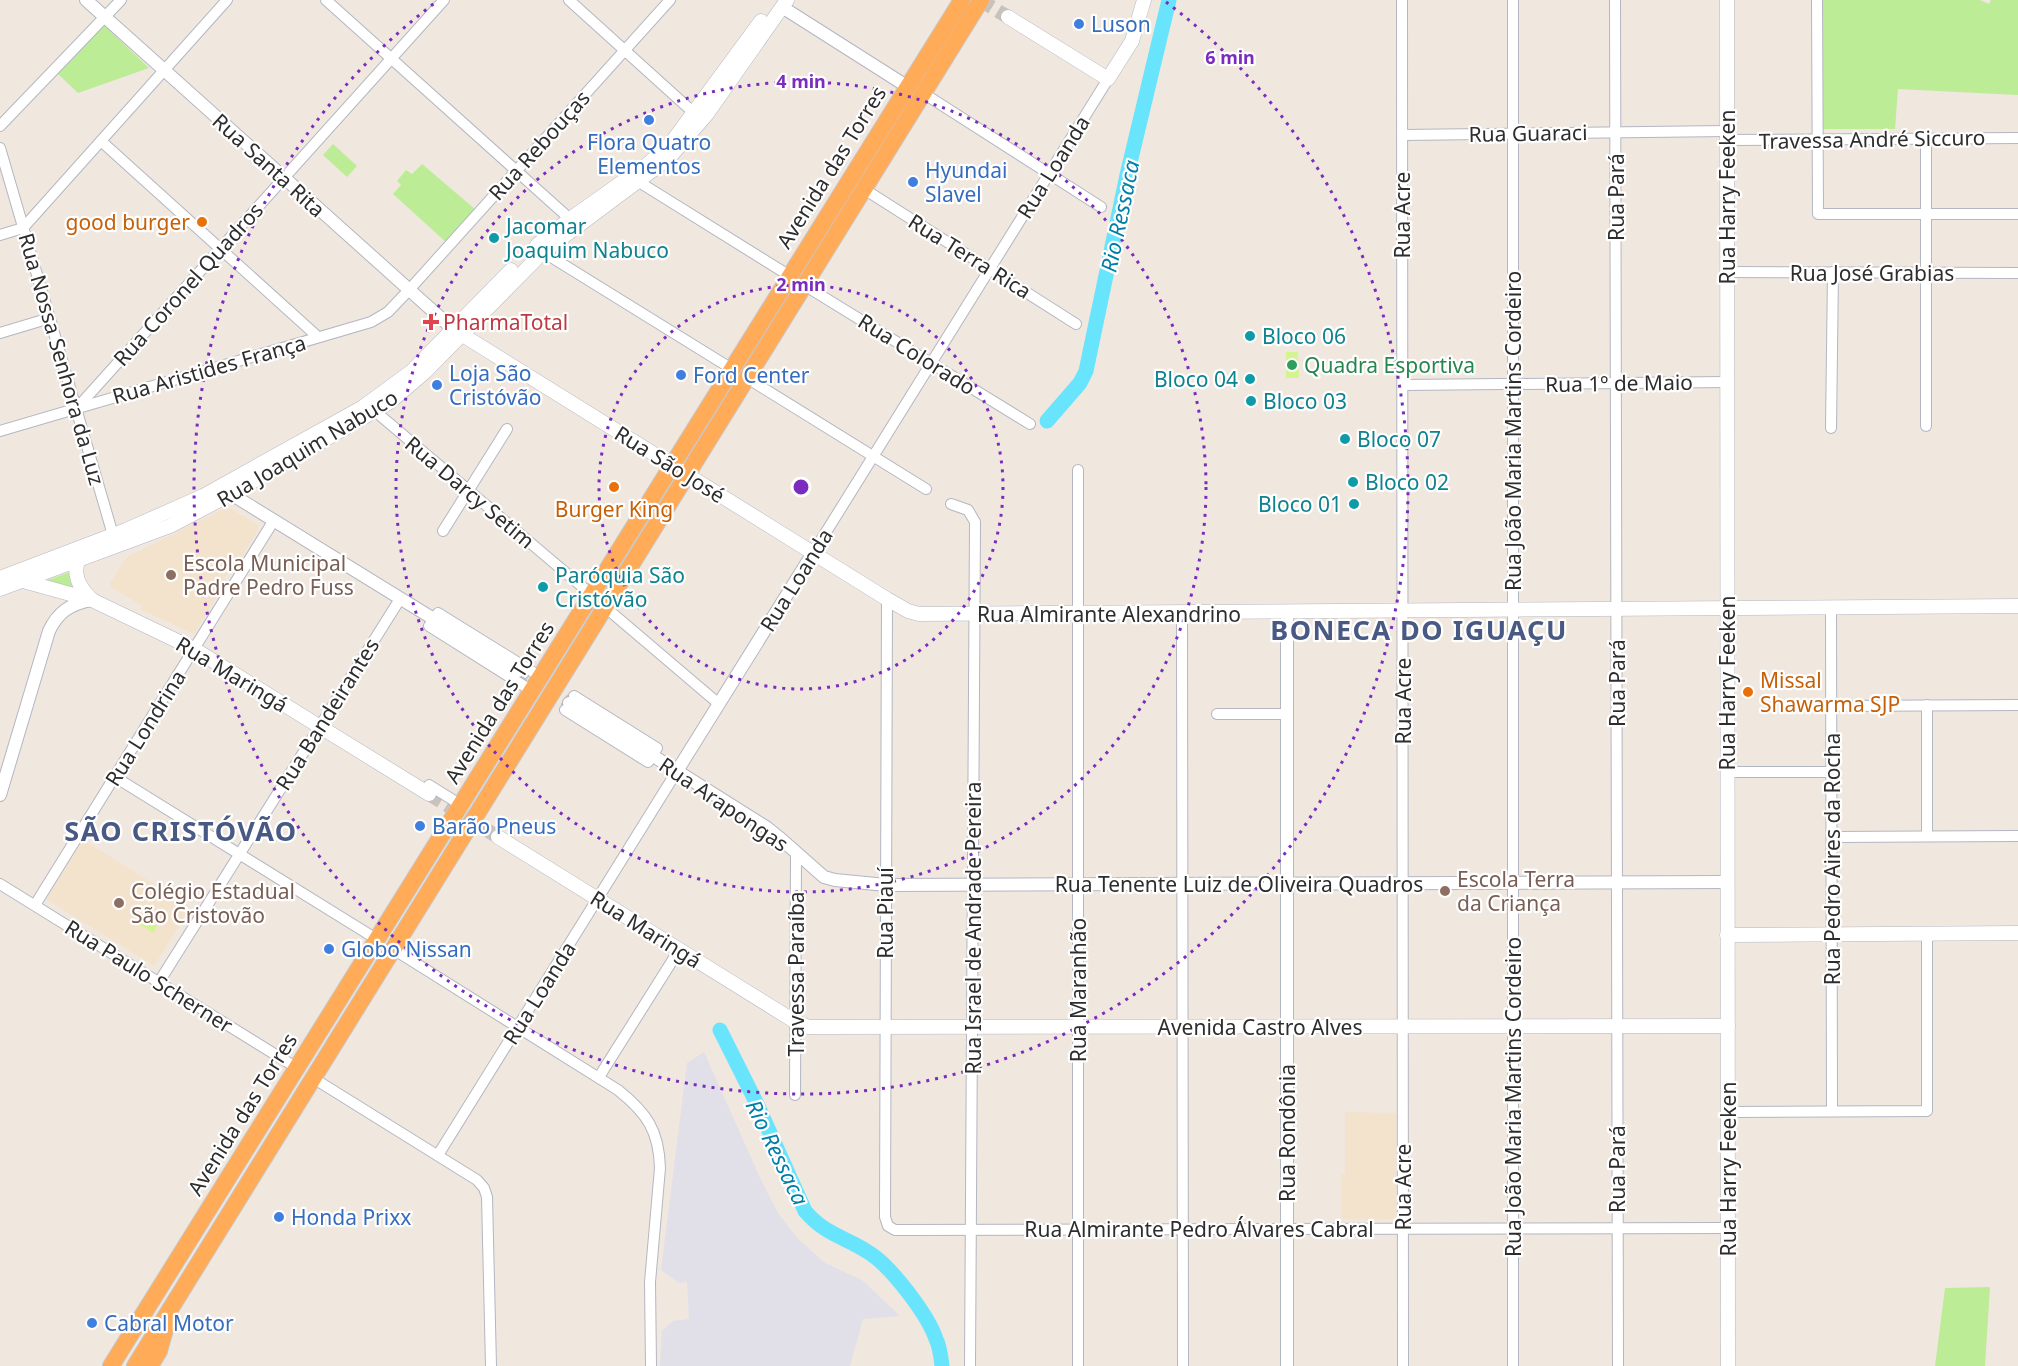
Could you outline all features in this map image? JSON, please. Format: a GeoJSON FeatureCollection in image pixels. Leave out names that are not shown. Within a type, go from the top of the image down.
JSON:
{"type":"FeatureCollection","features":[{"type":"Feature","properties":{"kind":"highway","name":"Avenida das Torres"},"geometry":{"type":"LineString","coordinates":[[797,280],[864,189],[962,0]]}},
{"type":"Feature","properties":{"kind":"highway","name":"Avenida das Torres"},"geometry":{"type":"LineString","coordinates":[[135,1366],[687,475],[740,373],[797,280],[916,90],[981,0]]}},
{"type":"Feature","properties":{"kind":"highway","name":"Avenida das Torres"},"geometry":{"type":"LineString","coordinates":[[111,1366],[672,466],[740,373]]}},
{"type":"Feature","properties":{"kind":"highway"},"geometry":{"type":"LineString","coordinates":[[150,1366],[159,1351],[171,1308]]}},
{"type":"Feature","properties":{"kind":"main road","name":"Rua Loanda"},"geometry":{"type":"LineString","coordinates":[[1108,79],[1132,41],[1144,0]]}},
{"type":"Feature","properties":{"kind":"main road","name":"Rua Harry Feeken"},"geometry":{"type":"LineString","coordinates":[[1727,0],[1728,1366]]}},
{"type":"Feature","properties":{"kind":"main road","name":"Rua Joaquim Nabuco"},"geometry":{"type":"LineString","coordinates":[[0,589],[148,535],[376,412],[408,387],[537,245],[649,163],[672,142],[782,2]]}},
{"type":"Feature","properties":{"kind":"main road","name":"Rua Joaquim Nabuco"},"geometry":{"type":"LineString","coordinates":[[0,579],[226,491],[381,395],[457,332],[543,252],[669,158],[691,134],[782,2]]}},
{"type":"Feature","properties":{"kind":"main road"},"geometry":{"type":"LineString","coordinates":[[1008,17],[1108,79]]}},
{"type":"Feature","properties":{"kind":"main road","name":"Rua São José"},"geometry":{"type":"LineString","coordinates":[[457,332],[886,599]]}},
{"type":"Feature","properties":{"kind":"main road"},"geometry":{"type":"LineString","coordinates":[[90,543],[82,551],[77,561],[78,581],[92,600]]}},
{"type":"Feature","properties":{"kind":"main road","name":"Rua Maringá"},"geometry":{"type":"LineString","coordinates":[[23,581],[92,600],[194,649],[320,727],[429,790]]}},
{"type":"Feature","properties":{"kind":"main road","name":"Rua Almirante Alexandrino"},"geometry":{"type":"LineString","coordinates":[[886,599],[908,611],[919,614],[975,615],[2018,606]]}},
{"type":"Feature","properties":{"kind":"main road","name":"Rua Maringá"},"geometry":{"type":"LineString","coordinates":[[498,837],[794,1021]]}},
{"type":"Feature","properties":{"kind":"main road"},"geometry":{"type":"LineString","coordinates":[[1728,935],[2018,933]]}},
{"type":"Feature","properties":{"kind":"main road","name":"Avenida Castro Alves"},"geometry":{"type":"LineString","coordinates":[[794,1021],[816,1028],[1728,1026]]}},
{"type":"Feature","properties":{"kind":"street","name":"Rua Santa Rita"},"geometry":{"type":"LineString","coordinates":[[86,0],[457,332]]}},
{"type":"Feature","properties":{"kind":"street"},"geometry":{"type":"LineString","coordinates":[[0,126],[121,0]]}},
{"type":"Feature","properties":{"kind":"street"},"geometry":{"type":"LineString","coordinates":[[0,235],[23,228],[227,0]]}},
{"type":"Feature","properties":{"kind":"street"},"geometry":{"type":"LineString","coordinates":[[326,0],[570,219]]}},
{"type":"Feature","properties":{"kind":"street","name":"Rua Coronel Quadros"},"geometry":{"type":"LineString","coordinates":[[76,408],[444,0]]}},
{"type":"Feature","properties":{"kind":"street"},"geometry":{"type":"LineString","coordinates":[[569,0],[694,113]]}},
{"type":"Feature","properties":{"kind":"street","name":"Rua Rebouças"},"geometry":{"type":"LineString","coordinates":[[409,290],[670,0]]}},
{"type":"Feature","properties":{"kind":"street","name":"Rua Acre"},"geometry":{"type":"LineString","coordinates":[[1402,0],[1404,1366]]}},
{"type":"Feature","properties":{"kind":"street","name":"Rua João Maria Martins Cordeiro"},"geometry":{"type":"LineString","coordinates":[[1513,1366],[1514,0]]}},
{"type":"Feature","properties":{"kind":"street","name":"Rua Pará"},"geometry":{"type":"LineString","coordinates":[[1615,0],[1618,1366]]}},
{"type":"Feature","properties":{"kind":"street"},"geometry":{"type":"LineString","coordinates":[[1817,0],[1818,214],[2018,214]]}},
{"type":"Feature","properties":{"kind":"street"},"geometry":{"type":"LineString","coordinates":[[782,2],[1101,207]]}},
{"type":"Feature","properties":{"kind":"street","name":"Rua Loanda"},"geometry":{"type":"LineString","coordinates":[[438,1155],[1108,79]]}},
{"type":"Feature","properties":{"kind":"street","name":"Rua Guaraci"},"geometry":{"type":"LineString","coordinates":[[1402,135],[1616,132],[1727,136]]}},
{"type":"Feature","properties":{"kind":"street","name":"Travessa André Siccuro"},"geometry":{"type":"LineString","coordinates":[[1727,136],[1818,140],[2018,138]]}},
{"type":"Feature","properties":{"kind":"street"},"geometry":{"type":"LineString","coordinates":[[1926,139],[1926,426]]}},
{"type":"Feature","properties":{"kind":"street"},"geometry":{"type":"LineString","coordinates":[[101,141],[318,337]]}},
{"type":"Feature","properties":{"kind":"street","name":"Rua Nossa Senhora da Luz"},"geometry":{"type":"LineString","coordinates":[[0,148],[113,534]]}},
{"type":"Feature","properties":{"kind":"street","name":"Rua Colorado"},"geometry":{"type":"LineString","coordinates":[[639,182],[1030,424]]}},
{"type":"Feature","properties":{"kind":"street","name":"Rua Terra Rica"},"geometry":{"type":"LineString","coordinates":[[864,189],[1076,324]]}},
{"type":"Feature","properties":{"kind":"street"},"geometry":{"type":"LineString","coordinates":[[543,252],[926,489]]}},
{"type":"Feature","properties":{"kind":"street","name":"Rua José Grabias"},"geometry":{"type":"LineString","coordinates":[[1727,272],[2018,273]]}},
{"type":"Feature","properties":{"kind":"street"},"geometry":{"type":"LineString","coordinates":[[1831,428],[1833,273]]}},
{"type":"Feature","properties":{"kind":"street","name":"Rua Aristides França"},"geometry":{"type":"LineString","coordinates":[[0,431],[371,322],[381,317],[409,290]]}},
{"type":"Feature","properties":{"kind":"street"},"geometry":{"type":"LineString","coordinates":[[0,333],[50,318]]}},
{"type":"Feature","properties":{"kind":"street","name":"Rua 1º de Maio"},"geometry":{"type":"LineString","coordinates":[[1402,385],[1727,382]]}},
{"type":"Feature","properties":{"kind":"street","name":"Rua Darcy Setim"},"geometry":{"type":"LineString","coordinates":[[376,412],[592,595]]}},
{"type":"Feature","properties":{"kind":"street"},"geometry":{"type":"LineString","coordinates":[[443,531],[507,429]]}},
{"type":"Feature","properties":{"kind":"street","name":"Rua Maranhão"},"geometry":{"type":"LineString","coordinates":[[1078,470],[1078,1366]]}},
{"type":"Feature","properties":{"kind":"street"},"geometry":{"type":"LineString","coordinates":[[226,491],[518,671]]}},
{"type":"Feature","properties":{"kind":"street","name":"Rua Israel de Andrade Pereira"},"geometry":{"type":"LineString","coordinates":[[951,504],[968,510],[975,522],[970,1366]]}},
{"type":"Feature","properties":{"kind":"street","name":"Rua Londrina"},"geometry":{"type":"LineString","coordinates":[[35,905],[274,520]]}},
{"type":"Feature","properties":{"kind":"street","name":"Rua Bandeirantes"},"geometry":{"type":"LineString","coordinates":[[159,982],[400,599]]}},
{"type":"Feature","properties":{"kind":"street","name":"Rua Piauí"},"geometry":{"type":"LineString","coordinates":[[886,599],[885,1217],[888,1226]]}},
{"type":"Feature","properties":{"kind":"street"},"geometry":{"type":"LineString","coordinates":[[0,795],[48,631],[53,621],[71,604],[92,600]]}},
{"type":"Feature","properties":{"kind":"street"},"geometry":{"type":"LineString","coordinates":[[605,607],[719,704]]}},
{"type":"Feature","properties":{"kind":"street","name":"Rua Pedro Aires da Rocha"},"geometry":{"type":"LineString","coordinates":[[1831,608],[1832,1111]]}},
{"type":"Feature","properties":{"kind":"street","name":"Rua Rondônia"},"geometry":{"type":"LineString","coordinates":[[1287,612],[1287,1366]]}},
{"type":"Feature","properties":{"kind":"street"},"geometry":{"type":"LineString","coordinates":[[438,613],[537,684],[429,626],[438,613]]}},
{"type":"Feature","properties":{"kind":"street"},"geometry":{"type":"LineString","coordinates":[[1182,613],[1184,1366]]}},
{"type":"Feature","properties":{"kind":"street","name":"Rua Arapongas"},"geometry":{"type":"LineString","coordinates":[[569,703],[766,827],[796,853]]}},
{"type":"Feature","properties":{"kind":"street"},"geometry":{"type":"LineString","coordinates":[[1927,705],[1927,837]]}},
{"type":"Feature","properties":{"kind":"street"},"geometry":{"type":"LineString","coordinates":[[1832,706],[2018,705]]}},
{"type":"Feature","properties":{"kind":"street"},"geometry":{"type":"LineString","coordinates":[[1217,714],[1287,714]]}},
{"type":"Feature","properties":{"kind":"street"},"geometry":{"type":"LineString","coordinates":[[1727,772],[1832,772]]}},
{"type":"Feature","properties":{"kind":"street"},"geometry":{"type":"LineString","coordinates":[[115,777],[378,940]]}},
{"type":"Feature","properties":{"kind":"street"},"geometry":{"type":"LineString","coordinates":[[429,790],[462,805]]}},
{"type":"Feature","properties":{"kind":"street"},"geometry":{"type":"LineString","coordinates":[[1832,837],[2018,836]]}},
{"type":"Feature","properties":{"kind":"street","name":"Rua Tenente Luiz de Oliveira Quadros"},"geometry":{"type":"LineString","coordinates":[[796,853],[824,877],[886,885],[1727,882]]}},
{"type":"Feature","properties":{"kind":"street","name":"Travessa Paraíba"},"geometry":{"type":"LineString","coordinates":[[795,1095],[796,853]]}},
{"type":"Feature","properties":{"kind":"street","name":"Rua Paulo Scherner"},"geometry":{"type":"LineString","coordinates":[[0,884],[297,1068]]}},
{"type":"Feature","properties":{"kind":"street"},"geometry":{"type":"LineString","coordinates":[[1728,1112],[1927,1111],[1927,933]]}},
{"type":"Feature","properties":{"kind":"street"},"geometry":{"type":"LineString","coordinates":[[393,949],[599,1077],[629,1098],[646,1116],[657,1140],[660,1168],[650,1281],[651,1366]]}},
{"type":"Feature","properties":{"kind":"street"},"geometry":{"type":"LineString","coordinates":[[599,1077],[679,950]]}},
{"type":"Feature","properties":{"kind":"street"},"geometry":{"type":"LineString","coordinates":[[313,1078],[477,1180],[484,1188],[487,1197],[491,1366]]}},
{"type":"Feature","properties":{"kind":"street","name":"Rua Almirante Pedro Álvares Cabral"},"geometry":{"type":"LineString","coordinates":[[888,1226],[895,1230],[1728,1228]]}},
{"type":"Feature","properties":{"kind":"shaded area","name":"Escola Municipal Padre Pedro Fuss"},"geometry":{"type":"Polygon","coordinates":[[[226,508],[258,525],[258,530],[236,566],[231,568],[215,594],[216,598],[194,634],[140,609],[142,606],[111,587],[110,583],[127,557],[226,508]]]}},
{"type":"Feature","properties":{"kind":"shaded area","name":"Colégio Estadual São Cristovão"},"geometry":{"type":"Polygon","coordinates":[[[83,840],[191,907],[154,966],[46,899],[83,840]]]}},
{"type":"Feature","properties":{"kind":"shaded area"},"geometry":{"type":"Polygon","coordinates":[[[704,1052],[778,1213],[797,1238],[825,1263],[862,1280],[900,1316],[863,1319],[850,1366],[660,1366],[662,1331],[673,1321],[689,1319],[687,1282],[679,1283],[661,1270],[687,1063],[704,1052]]]}},
{"type":"Feature","properties":{"kind":"shaded area"},"geometry":{"type":"Polygon","coordinates":[[[1345,1112],[1396,1113],[1396,1219],[1341,1219],[1341,1175],[1345,1174],[1345,1112]]]}},
{"type":"Feature","properties":{"kind":"green space"},"geometry":{"type":"Polygon","coordinates":[[[1821,0],[1980,0],[1989,4],[1991,0],[2018,0],[2018,95],[1898,89],[1895,129],[1821,129],[1821,0]]]}},
{"type":"Feature","properties":{"kind":"green space"},"geometry":{"type":"Polygon","coordinates":[[[103,24],[149,68],[78,93],[57,73],[103,24]]]}},
{"type":"Feature","properties":{"kind":"green space"},"geometry":{"type":"Polygon","coordinates":[[[333,144],[357,166],[347,177],[323,155],[333,144]]]}},
{"type":"Feature","properties":{"kind":"green space"},"geometry":{"type":"Polygon","coordinates":[[[422,164],[476,210],[447,243],[393,194],[401,185],[397,181],[406,170],[412,174],[422,164]]]}},
{"type":"Feature","properties":{"kind":"green space","name":"Quadra Esportiva"},"geometry":{"type":"Polygon","coordinates":[[[1286,352],[1298,352],[1299,378],[1286,378],[1286,352]]]}},
{"type":"Feature","properties":{"kind":"green space"},"geometry":{"type":"Polygon","coordinates":[[[73,571],[75,592],[42,582],[73,571]]]}},
{"type":"Feature","properties":{"kind":"green space"},"geometry":{"type":"Polygon","coordinates":[[[143,917],[157,926],[153,933],[139,924],[143,917]]]}},
{"type":"Feature","properties":{"kind":"green space"},"geometry":{"type":"Polygon","coordinates":[[[1990,1287],[1985,1366],[1935,1366],[1945,1288],[1990,1287]]]}},
{"type":"Feature","properties":{"kind":"waterway","name":"Rio Ressaca"},"geometry":{"type":"LineString","coordinates":[[1047,421],[1080,383],[1086,371],[1127,175],[1169,0]]}},
{"type":"Feature","properties":{"kind":"waterway","name":"Rio Ressaca"},"geometry":{"type":"LineString","coordinates":[[720,1030],[757,1104],[805,1211],[821,1226],[871,1254],[899,1281],[932,1329],[942,1366]]}},
{"type":"Feature","properties":{"kind":"tunnel"},"geometry":{"type":"LineString","coordinates":[[980,0],[1008,17]]}},
{"type":"Feature","properties":{"kind":"tunnel"},"geometry":{"type":"LineString","coordinates":[[518,671],[569,703]]}},
{"type":"Feature","properties":{"kind":"tunnel"},"geometry":{"type":"LineString","coordinates":[[429,794],[498,837]]}},
{"type":"Feature","properties":{"kind":"place","name":"Luson"},"geometry":{"type":"Point","coordinates":[1079,24]}},
{"type":"Feature","properties":{"kind":"place","name":"Flora Quatro Elementos"},"geometry":{"type":"Point","coordinates":[649,120]}},
{"type":"Feature","properties":{"kind":"place","name":"Hyundai Slavel"},"geometry":{"type":"Point","coordinates":[913,182]}},
{"type":"Feature","properties":{"kind":"place","name":"good burger"},"geometry":{"type":"Point","coordinates":[202,222]}},
{"type":"Feature","properties":{"kind":"place","name":"Jacomar Joaquim Nabuco"},"geometry":{"type":"Point","coordinates":[494,238]}},
{"type":"Feature","properties":{"kind":"place","name":"PharmaTotal"},"geometry":{"type":"Point","coordinates":[431,322]}},
{"type":"Feature","properties":{"kind":"place","name":"Bloco 06"},"geometry":{"type":"Point","coordinates":[1250,336]}},
{"type":"Feature","properties":{"kind":"place","name":"Quadra Esportiva"},"geometry":{"type":"Point","coordinates":[1292,365]}},
{"type":"Feature","properties":{"kind":"place","name":"Ford Center"},"geometry":{"type":"Point","coordinates":[681,375]}},
{"type":"Feature","properties":{"kind":"place","name":"Bloco 04"},"geometry":{"type":"Point","coordinates":[1250,379]}},
{"type":"Feature","properties":{"kind":"place","name":"Loja São Cristóvão"},"geometry":{"type":"Point","coordinates":[437,385]}},
{"type":"Feature","properties":{"kind":"place","name":"Bloco 03"},"geometry":{"type":"Point","coordinates":[1251,401]}},
{"type":"Feature","properties":{"kind":"place","name":"Bloco 07"},"geometry":{"type":"Point","coordinates":[1345,439]}},
{"type":"Feature","properties":{"kind":"place","name":"Bloco 02"},"geometry":{"type":"Point","coordinates":[1353,482]}},
{"type":"Feature","properties":{"kind":"place","name":"Burger King"},"geometry":{"type":"Point","coordinates":[614,487]}},
{"type":"Feature","properties":{"kind":"place","name":"Bloco 01"},"geometry":{"type":"Point","coordinates":[1354,504]}},
{"type":"Feature","properties":{"kind":"place","name":"Escola Municipal Padre Pedro Fuss"},"geometry":{"type":"Point","coordinates":[171,575]}},
{"type":"Feature","properties":{"kind":"place","name":"Paróquia São Cristóvão"},"geometry":{"type":"Point","coordinates":[543,587]}},
{"type":"Feature","properties":{"kind":"place","name":"Missal Shawarma SJP"},"geometry":{"type":"Point","coordinates":[1748,692]}},
{"type":"Feature","properties":{"kind":"place","name":"Barão Pneus"},"geometry":{"type":"Point","coordinates":[420,826]}},
{"type":"Feature","properties":{"kind":"place","name":"Escola Terra da Criança"},"geometry":{"type":"Point","coordinates":[1445,891]}},
{"type":"Feature","properties":{"kind":"place","name":"Colégio Estadual São Cristovão"},"geometry":{"type":"Point","coordinates":[119,903]}},
{"type":"Feature","properties":{"kind":"place","name":"Globo Nissan"},"geometry":{"type":"Point","coordinates":[329,949]}},
{"type":"Feature","properties":{"kind":"place","name":"Honda Prixx"},"geometry":{"type":"Point","coordinates":[279,1217]}},
{"type":"Feature","properties":{"kind":"place","name":"Cabral Motor"},"geometry":{"type":"Point","coordinates":[92,1323]}},
{"type":"Feature","properties":{"kind":"district","name":"BONECA DO IGUAÇU"},"geometry":{"type":"Point","coordinates":[1419,629]}},
{"type":"Feature","properties":{"kind":"district","name":"SÃO CRISTÓVÃO"},"geometry":{"type":"Point","coordinates":[181,830]}}]}
